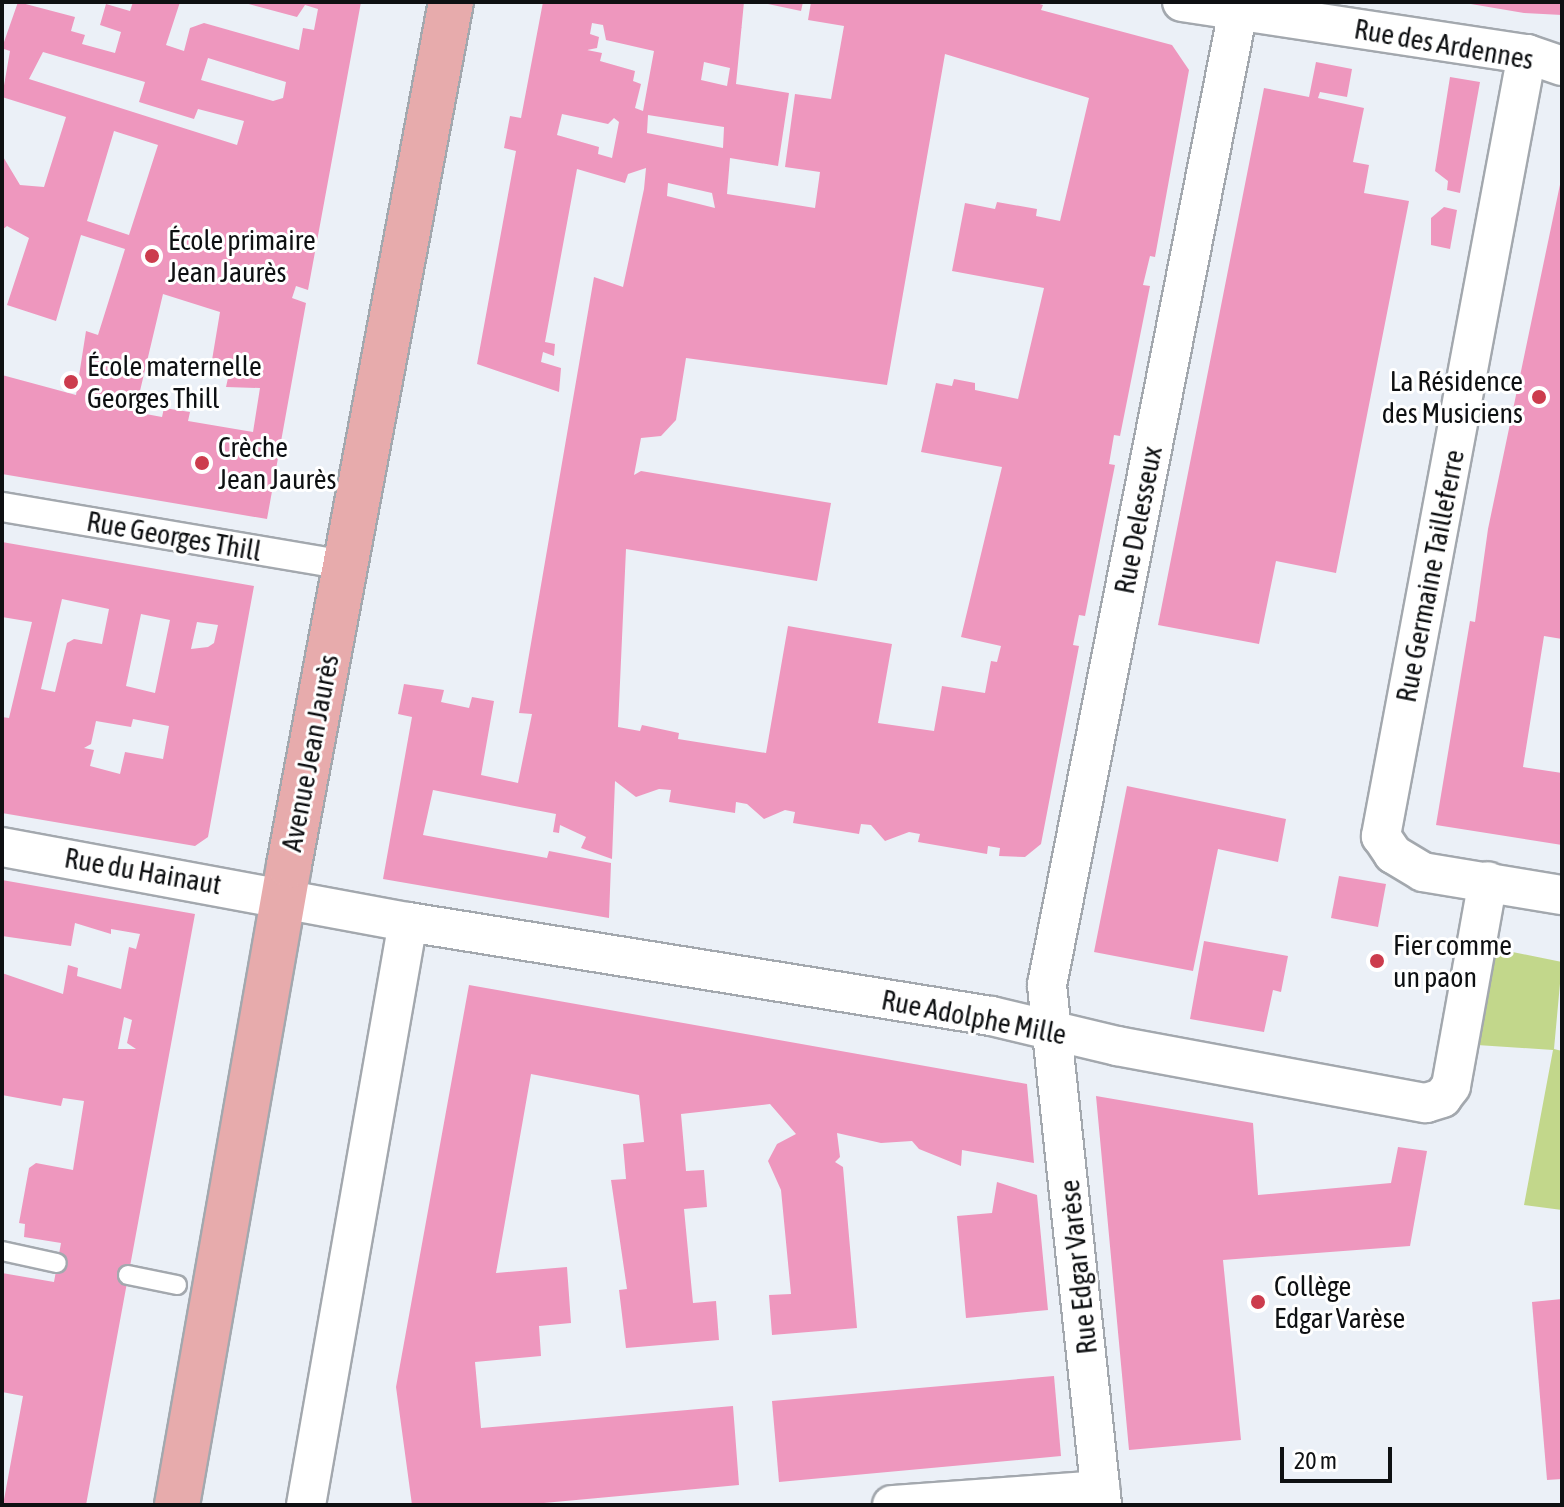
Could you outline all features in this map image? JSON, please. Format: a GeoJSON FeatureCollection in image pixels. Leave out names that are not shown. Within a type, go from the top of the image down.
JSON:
{"type":"FeatureCollection","features":[{"type":"Feature","properties":{"kind":"main road","name":"Avenue Jean Jaurès"},"geometry":{"type":"LineString","coordinates":[[177,1505],[284,896],[451,2]]}},
{"type":"Feature","properties":{"kind":"street","name":"Rue des Ardennes"},"geometry":{"type":"LineString","coordinates":[[1182,2],[1527,54],[1562,66]]}},
{"type":"Feature","properties":{"kind":"street","name":"Rue Delesseux"},"geometry":{"type":"LineString","coordinates":[[1048,1030],[1047,985],[1238,11]]}},
{"type":"Feature","properties":{"kind":"street","name":"Rue Germaine Tailleferre"},"geometry":{"type":"LineString","coordinates":[[1488,881],[1423,872],[1393,854],[1381,836],[1527,54]]}},
{"type":"Feature","properties":{"kind":"street","name":"Rue Georges Thill"},"geometry":{"type":"LineString","coordinates":[[2,507],[346,565]]}},
{"type":"Feature","properties":{"kind":"street","name":"Rue du Hainaut"},"geometry":{"type":"LineString","coordinates":[[2,847],[284,896]]}},
{"type":"Feature","properties":{"kind":"street","name":"Rue Adolphe Mille"},"geometry":{"type":"LineString","coordinates":[[284,896],[408,922],[1048,1030],[1426,1103],[1442,1098],[1451,1086],[1488,881]]}},
{"type":"Feature","properties":{"kind":"street"},"geometry":{"type":"LineString","coordinates":[[1488,881],[1562,895]]}},
{"type":"Feature","properties":{"kind":"street"},"geometry":{"type":"LineString","coordinates":[[306,1505],[408,922]]}},
{"type":"Feature","properties":{"kind":"street","name":"Rue Edgar Varèse"},"geometry":{"type":"LineString","coordinates":[[1048,1030],[1059,1080],[1101,1497]]}},
{"type":"Feature","properties":{"kind":"street"},"geometry":{"type":"LineString","coordinates":[[892,1505],[1101,1497]]}},
{"type":"Feature","properties":{"kind":"lane"},"geometry":{"type":"LineString","coordinates":[[2,1251],[57,1263]]}},
{"type":"Feature","properties":{"kind":"lane"},"geometry":{"type":"LineString","coordinates":[[128,1275],[177,1285]]}},
{"type":"Feature","properties":{"kind":"green space"},"geometry":{"type":"Polygon","coordinates":[[[1493,948],[1562,962],[1554,1049],[1562,1051],[1562,1210],[1524,1205],[1553,1050],[1477,1045],[1493,948]]]}},
{"type":"Feature","properties":{"kind":"building"},"geometry":{"type":"Polygon","coordinates":[[[18,2],[75,17],[71,31],[85,35],[82,44],[115,53],[121,32],[100,25],[106,4],[130,11],[133,2],[180,2],[166,45],[184,51],[190,28],[204,23],[299,50],[303,28],[314,30],[318,9],[305,5],[297,17],[241,2],[361,2],[308,290],[296,286],[292,298],[306,303],[267,519],[2,474],[2,375],[76,395],[86,331],[98,335],[125,249],[81,235],[56,321],[7,305],[29,238],[7,226],[2,230],[2,155],[20,185],[44,187],[66,117],[2,97],[10,51],[4,49],[18,2]],[[43,52],[29,79],[237,145],[244,121],[198,109],[194,119],[139,102],[145,82],[43,52]],[[208,58],[201,80],[273,101],[283,98],[286,82],[208,58]],[[114,131],[87,221],[129,235],[158,145],[114,131]],[[163,294],[135,412],[162,417],[164,408],[190,412],[188,421],[253,432],[260,388],[226,387],[228,378],[210,372],[220,312],[163,294]]]}},
{"type":"Feature","properties":{"kind":"building"},"geometry":{"type":"Polygon","coordinates":[[[543,2],[744,2],[736,84],[789,93],[778,166],[730,158],[727,194],[815,208],[820,172],[785,167],[795,94],[831,99],[844,26],[808,20],[811,2],[1033,2],[1043,5],[1041,10],[1172,45],[1189,70],[1155,257],[1150,256],[1143,285],[1150,286],[1120,436],[1114,435],[1109,464],[1115,465],[1085,616],[1079,615],[1073,645],[1079,646],[1041,844],[1025,857],[999,856],[1000,848],[988,846],[987,854],[918,842],[920,834],[909,832],[885,841],[871,825],[861,824],[859,834],[793,823],[795,812],[785,810],[764,819],[747,804],[736,802],[735,813],[669,802],[671,790],[659,789],[636,797],[615,781],[612,859],[581,848],[586,837],[560,825],[559,833],[553,832],[556,814],[433,790],[423,835],[547,858],[549,851],[611,863],[609,918],[383,879],[412,717],[398,714],[404,684],[444,690],[441,702],[469,708],[472,697],[494,701],[481,775],[518,783],[532,714],[519,713],[594,277],[623,287],[644,189],[646,168],[628,174],[625,183],[577,169],[545,342],[555,344],[554,356],[543,352],[541,362],[561,368],[559,392],[477,364],[516,151],[504,148],[510,116],[521,118],[543,2]],[[592,23],[590,34],[599,37],[597,48],[587,50],[602,53],[600,61],[635,71],[633,81],[641,84],[635,108],[643,111],[654,51],[606,40],[603,25],[592,23]],[[945,54],[887,385],[686,358],[676,420],[661,436],[641,438],[634,475],[641,471],[831,503],[817,581],[626,549],[618,727],[640,731],[642,725],[679,733],[678,739],[766,753],[788,626],[892,644],[878,723],[934,731],[942,686],[985,693],[991,661],[997,662],[1001,646],[961,637],[1002,467],[921,452],[936,383],[952,386],[954,379],[975,383],[975,390],[1018,399],[1044,288],[952,271],[965,203],[995,209],[997,202],[1037,209],[1036,216],[1060,221],[1089,98],[945,54]],[[704,62],[701,80],[727,86],[730,68],[704,62]],[[562,114],[557,135],[599,147],[598,154],[612,158],[619,122],[614,118],[608,124],[562,114]],[[648,115],[647,133],[723,148],[724,127],[648,115]],[[668,183],[667,196],[715,208],[712,193],[668,183]]]}},
{"type":"Feature","properties":{"kind":"building"},"geometry":{"type":"Polygon","coordinates":[[[758,2],[803,2],[801,11],[758,2]]]}},
{"type":"Feature","properties":{"kind":"building"},"geometry":{"type":"Polygon","coordinates":[[[1459,2],[1562,2],[1562,15],[1524,13],[1459,2]]]}},
{"type":"Feature","properties":{"kind":"building"},"geometry":{"type":"Polygon","coordinates":[[[1316,62],[1352,69],[1347,97],[1320,92],[1318,98],[1364,108],[1353,162],[1369,165],[1364,193],[1409,201],[1336,573],[1276,561],[1259,644],[1158,625],[1264,88],[1309,97],[1316,62]]]}},
{"type":"Feature","properties":{"kind":"building"},"geometry":{"type":"Polygon","coordinates":[[[1450,77],[1480,82],[1460,193],[1447,190],[1448,181],[1435,171],[1450,77]]]}},
{"type":"Feature","properties":{"kind":"building"},"geometry":{"type":"Polygon","coordinates":[[[1562,175],[1562,639],[1544,636],[1523,767],[1562,773],[1562,845],[1436,825],[1470,621],[1475,622],[1488,529],[1562,175]]]}},
{"type":"Feature","properties":{"kind":"building"},"geometry":{"type":"Polygon","coordinates":[[[1444,207],[1457,210],[1450,249],[1431,245],[1431,218],[1444,207]]]}},
{"type":"Feature","properties":{"kind":"building"},"geometry":{"type":"Polygon","coordinates":[[[2,542],[254,586],[208,837],[195,846],[2,813],[2,717],[9,718],[32,622],[2,617],[2,542]],[[62,599],[41,689],[55,692],[67,643],[74,639],[102,644],[109,609],[62,599]],[[141,614],[126,686],[155,693],[170,620],[141,614]],[[197,622],[191,649],[214,643],[218,625],[197,622]],[[133,719],[131,727],[96,721],[91,744],[84,748],[94,750],[90,766],[120,774],[125,752],[163,759],[169,726],[133,719]]]}},
{"type":"Feature","properties":{"kind":"building"},"geometry":{"type":"Polygon","coordinates":[[[1127,786],[1286,819],[1278,862],[1218,849],[1193,971],[1094,952],[1127,786]]]}},
{"type":"Feature","properties":{"kind":"building"},"geometry":{"type":"Polygon","coordinates":[[[1339,876],[1386,884],[1378,927],[1331,918],[1339,876]]]}},
{"type":"Feature","properties":{"kind":"building"},"geometry":{"type":"Polygon","coordinates":[[[2,880],[195,914],[86,1505],[3,1505],[23,1396],[2,1392],[2,1273],[54,1282],[61,1243],[24,1237],[25,1224],[19,1223],[29,1168],[36,1163],[73,1170],[84,1101],[63,1098],[61,1106],[2,1095],[2,973],[63,994],[68,965],[78,968],[77,976],[121,989],[129,947],[136,949],[140,934],[111,929],[111,934],[75,923],[71,946],[2,936],[2,880]],[[124,1017],[118,1049],[136,1049],[127,1043],[132,1020],[124,1017]]]}},
{"type":"Feature","properties":{"kind":"building"},"geometry":{"type":"Polygon","coordinates":[[[1204,941],[1288,956],[1281,992],[1273,990],[1264,1032],[1190,1019],[1204,941]]]}},
{"type":"Feature","properties":{"kind":"building"},"geometry":{"type":"Polygon","coordinates":[[[469,985],[1027,1084],[1034,1163],[962,1150],[961,1166],[919,1149],[912,1141],[881,1143],[837,1133],[840,1157],[835,1162],[843,1167],[857,1328],[772,1335],[769,1295],[791,1294],[781,1190],[768,1161],[777,1144],[796,1134],[770,1104],[681,1114],[686,1171],[704,1170],[707,1207],[684,1209],[693,1303],[716,1301],[719,1340],[626,1348],[619,1290],[627,1289],[611,1180],[626,1179],[623,1144],[644,1142],[639,1095],[531,1074],[496,1273],[567,1267],[571,1323],[539,1326],[541,1356],[475,1362],[481,1428],[733,1406],[739,1485],[522,1505],[412,1505],[396,1387],[469,985]]]}},
{"type":"Feature","properties":{"kind":"building"},"geometry":{"type":"Polygon","coordinates":[[[1096,1096],[1253,1123],[1258,1195],[1391,1183],[1398,1147],[1427,1151],[1410,1246],[1223,1260],[1241,1440],[1129,1450],[1096,1096]]]}},
{"type":"Feature","properties":{"kind":"building"},"geometry":{"type":"Polygon","coordinates":[[[997,1182],[1037,1195],[1048,1310],[966,1318],[957,1216],[992,1213],[997,1182]]]}},
{"type":"Feature","properties":{"kind":"building"},"geometry":{"type":"Polygon","coordinates":[[[1562,1299],[1562,1479],[1547,1480],[1532,1302],[1562,1299]]]}},
{"type":"Feature","properties":{"kind":"building"},"geometry":{"type":"Polygon","coordinates":[[[1054,1376],[1061,1456],[779,1482],[772,1401],[1054,1376]]]}},
{"type":"Feature","properties":{"kind":"place","name":"École primaire Jean Jaurès"},"geometry":{"type":"Point","coordinates":[152,256]}},
{"type":"Feature","properties":{"kind":"place","name":"École maternelle Georges Thill"},"geometry":{"type":"Point","coordinates":[71,382]}},
{"type":"Feature","properties":{"kind":"place","name":"La Résidence des Musiciens"},"geometry":{"type":"Point","coordinates":[1539,397]}},
{"type":"Feature","properties":{"kind":"place","name":"Crèche Jean Jaurès"},"geometry":{"type":"Point","coordinates":[202,463]}},
{"type":"Feature","properties":{"kind":"place","name":"Fier comme un paon"},"geometry":{"type":"Point","coordinates":[1377,961]}},
{"type":"Feature","properties":{"kind":"place","name":"Collège Edgar Varèse"},"geometry":{"type":"Point","coordinates":[1258,1302]}}]}
